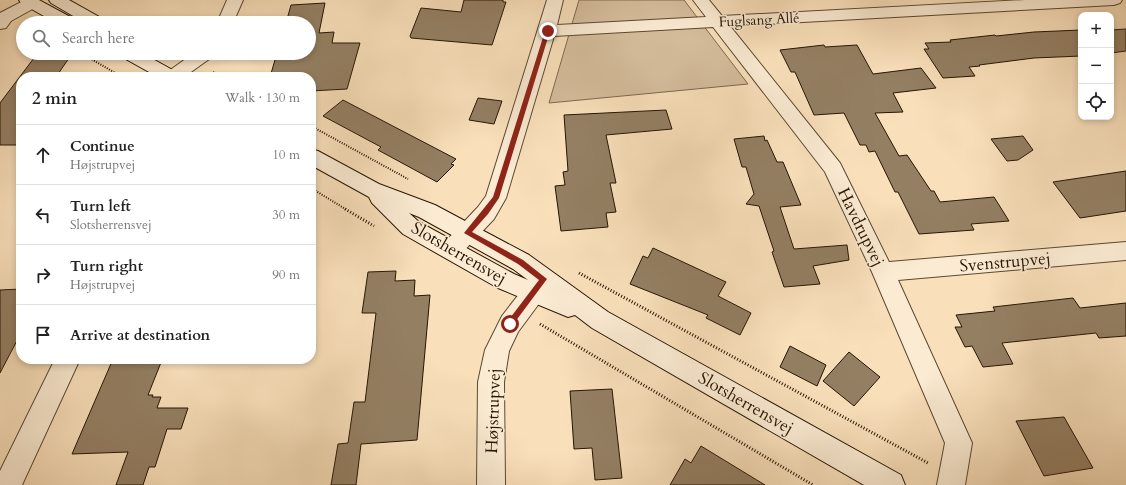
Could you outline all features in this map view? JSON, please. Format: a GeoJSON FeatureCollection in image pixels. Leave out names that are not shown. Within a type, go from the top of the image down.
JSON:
{"type":"FeatureCollection","features":[{"type":"Feature","properties":{"kind":"street"},"geometry":{"type":"LineString","coordinates":[[57,0],[85,16]]}},
{"type":"Feature","properties":{"kind":"street"},"geometry":{"type":"LineString","coordinates":[[228,16],[235,0]]}},
{"type":"Feature","properties":{"kind":"street"},"geometry":{"type":"LineString","coordinates":[[451,250],[486,213],[496,198],[548,31],[555,0]]}},
{"type":"Feature","properties":{"kind":"street","name":"Havdrupvej"},"geometry":{"type":"LineString","coordinates":[[701,0],[833,168],[883,272],[959,443],[952,481]]}},
{"type":"Feature","properties":{"kind":"street","name":"Fuglsang Allé"},"geometry":{"type":"LineString","coordinates":[[548,31],[718,22],[1025,2],[1114,0]]}},
{"type":"Feature","properties":{"kind":"street"},"geometry":{"type":"LineString","coordinates":[[2,19],[30,2],[55,16]]}},
{"type":"Feature","properties":{"kind":"street"},"geometry":{"type":"LineString","coordinates":[[142,60],[163,72]]}},
{"type":"Feature","properties":{"kind":"street"},"geometry":{"type":"LineString","coordinates":[[179,72],[196,60]]}},
{"type":"Feature","properties":{"kind":"street","name":"Slotsherrensvej"},"geometry":{"type":"LineString","coordinates":[[316,159],[372,190],[427,211],[521,262],[532,294]]}},
{"type":"Feature","properties":{"kind":"street","name":"Slotsherrensvej"},"geometry":{"type":"LineString","coordinates":[[372,190],[411,228],[532,294],[600,320],[891,485]]}},
{"type":"Feature","properties":{"kind":"street","name":"Svenstrupvej"},"geometry":{"type":"LineString","coordinates":[[883,272],[1126,251]]}},
{"type":"Feature","properties":{"kind":"street","name":"Højstrupvej"},"geometry":{"type":"LineString","coordinates":[[491,485],[491,382],[497,350],[510,324],[532,294]]}},
{"type":"Feature","properties":{"kind":"street"},"geometry":{"type":"LineString","coordinates":[[8,485],[66,364]]}},
{"type":"Feature","properties":{"kind":"path"},"geometry":{"type":"LineString","coordinates":[[94,60],[114,72]]}},
{"type":"Feature","properties":{"kind":"path"},"geometry":{"type":"LineString","coordinates":[[316,129],[413,181]]}},
{"type":"Feature","properties":{"kind":"path"},"geometry":{"type":"LineString","coordinates":[[316,191],[378,228]]}},
{"type":"Feature","properties":{"kind":"path"},"geometry":{"type":"LineString","coordinates":[[579,272],[952,481]]}},
{"type":"Feature","properties":{"kind":"path"},"geometry":{"type":"LineString","coordinates":[[532,294],[813,485]]}},
{"type":"Feature","properties":{"kind":"shaded area"},"geometry":{"type":"Polygon","coordinates":[[[579,0],[684,0],[748,84],[549,103],[579,0]]]}},
{"type":"Feature","properties":{"kind":"building"},"geometry":{"type":"Polygon","coordinates":[[[464,0],[503,0],[503,2],[506,2],[492,45],[411,38],[410,36],[421,8],[461,12],[464,0]]]}},
{"type":"Feature","properties":{"kind":"building"},"geometry":{"type":"Polygon","coordinates":[[[325,3],[319,33],[334,32],[332,43],[360,43],[347,89],[316,91],[316,72],[271,72],[275,60],[316,60],[316,16],[288,16],[291,5],[325,3]]]}},
{"type":"Feature","properties":{"kind":"building"},"geometry":{"type":"Polygon","coordinates":[[[1126,29],[1126,51],[1114,53],[1114,30],[1126,29]]]}},
{"type":"Feature","properties":{"kind":"building"},"geometry":{"type":"Polygon","coordinates":[[[1078,30],[1078,56],[1034,58],[979,65],[980,66],[969,67],[975,76],[943,78],[924,49],[929,49],[925,43],[951,42],[950,40],[1034,32],[1078,30]]]}},
{"type":"Feature","properties":{"kind":"building"},"geometry":{"type":"Polygon","coordinates":[[[824,45],[825,47],[857,45],[873,74],[921,68],[936,88],[893,93],[903,112],[875,113],[899,156],[907,155],[931,191],[934,191],[940,202],[994,197],[1009,221],[971,224],[974,230],[919,234],[898,192],[895,192],[875,151],[869,152],[866,145],[860,145],[844,113],[814,115],[795,72],[791,72],[780,50],[824,45]]]}},
{"type":"Feature","properties":{"kind":"building"},"geometry":{"type":"Polygon","coordinates":[[[32,60],[68,60],[59,72],[23,72],[32,60]]]}},
{"type":"Feature","properties":{"kind":"building"},"geometry":{"type":"Polygon","coordinates":[[[16,82],[16,145],[0,145],[0,103],[16,82]]]}},
{"type":"Feature","properties":{"kind":"building"},"geometry":{"type":"Polygon","coordinates":[[[478,98],[502,101],[494,124],[469,120],[478,98]]]}},
{"type":"Feature","properties":{"kind":"building"},"geometry":{"type":"Polygon","coordinates":[[[343,100],[456,159],[451,164],[454,165],[437,182],[378,150],[381,147],[323,116],[343,100]]]}},
{"type":"Feature","properties":{"kind":"building"},"geometry":{"type":"Polygon","coordinates":[[[666,110],[672,129],[606,135],[616,183],[610,183],[616,212],[606,213],[608,227],[561,231],[555,186],[565,185],[563,172],[568,171],[564,115],[666,110]]]}},
{"type":"Feature","properties":{"kind":"building"},"geometry":{"type":"Polygon","coordinates":[[[764,136],[765,141],[767,140],[777,162],[783,162],[801,205],[780,207],[794,249],[847,245],[849,260],[813,266],[820,284],[784,287],[759,206],[746,204],[754,194],[746,167],[742,167],[734,139],[764,136]]]}},
{"type":"Feature","properties":{"kind":"building"},"geometry":{"type":"Polygon","coordinates":[[[1023,136],[1033,150],[1018,160],[1007,161],[991,139],[1023,136]]]}},
{"type":"Feature","properties":{"kind":"building"},"geometry":{"type":"Polygon","coordinates":[[[1126,171],[1126,211],[1080,218],[1053,182],[1126,171]]]}},
{"type":"Feature","properties":{"kind":"building"},"geometry":{"type":"Polygon","coordinates":[[[653,248],[726,282],[718,296],[751,313],[740,335],[706,318],[708,315],[630,284],[643,256],[648,258],[653,248]]]}},
{"type":"Feature","properties":{"kind":"building"},"geometry":{"type":"Polygon","coordinates":[[[396,271],[395,281],[415,280],[414,296],[430,295],[417,440],[361,444],[356,485],[331,485],[338,444],[348,443],[354,402],[365,402],[376,313],[362,313],[368,272],[396,271]]]}},
{"type":"Feature","properties":{"kind":"building"},"geometry":{"type":"Polygon","coordinates":[[[16,289],[16,343],[0,373],[0,290],[16,289]]]}},
{"type":"Feature","properties":{"kind":"building"},"geometry":{"type":"Polygon","coordinates":[[[1073,298],[1080,308],[1126,303],[1126,336],[1099,338],[1096,333],[1002,343],[1013,364],[983,367],[972,346],[965,347],[955,327],[962,327],[956,315],[995,311],[993,307],[1073,298]]]}},
{"type":"Feature","properties":{"kind":"building"},"geometry":{"type":"Polygon","coordinates":[[[790,346],[826,365],[817,386],[780,367],[790,346]]]}},
{"type":"Feature","properties":{"kind":"building"},"geometry":{"type":"Polygon","coordinates":[[[849,352],[880,377],[854,406],[823,381],[849,352]]]}},
{"type":"Feature","properties":{"kind":"building"},"geometry":{"type":"Polygon","coordinates":[[[111,364],[160,364],[148,395],[153,395],[152,397],[161,397],[157,408],[188,408],[181,429],[167,429],[155,467],[149,467],[143,485],[116,485],[128,452],[72,454],[111,364]]]}},
{"type":"Feature","properties":{"kind":"building"},"geometry":{"type":"Polygon","coordinates":[[[612,389],[622,478],[595,480],[592,448],[574,449],[570,391],[612,389]]]}},
{"type":"Feature","properties":{"kind":"building"},"geometry":{"type":"Polygon","coordinates":[[[1064,417],[1093,468],[1044,476],[1016,421],[1064,417]]]}},
{"type":"Feature","properties":{"kind":"building"},"geometry":{"type":"Polygon","coordinates":[[[701,446],[765,485],[670,485],[685,459],[691,463],[701,446]]]}},
{"type":"Feature","properties":{"kind":"route"},"geometry":{"type":"LineString","coordinates":[[510,324],[544,279],[521,262],[467,233],[486,213],[496,198],[548,31]]}}]}
